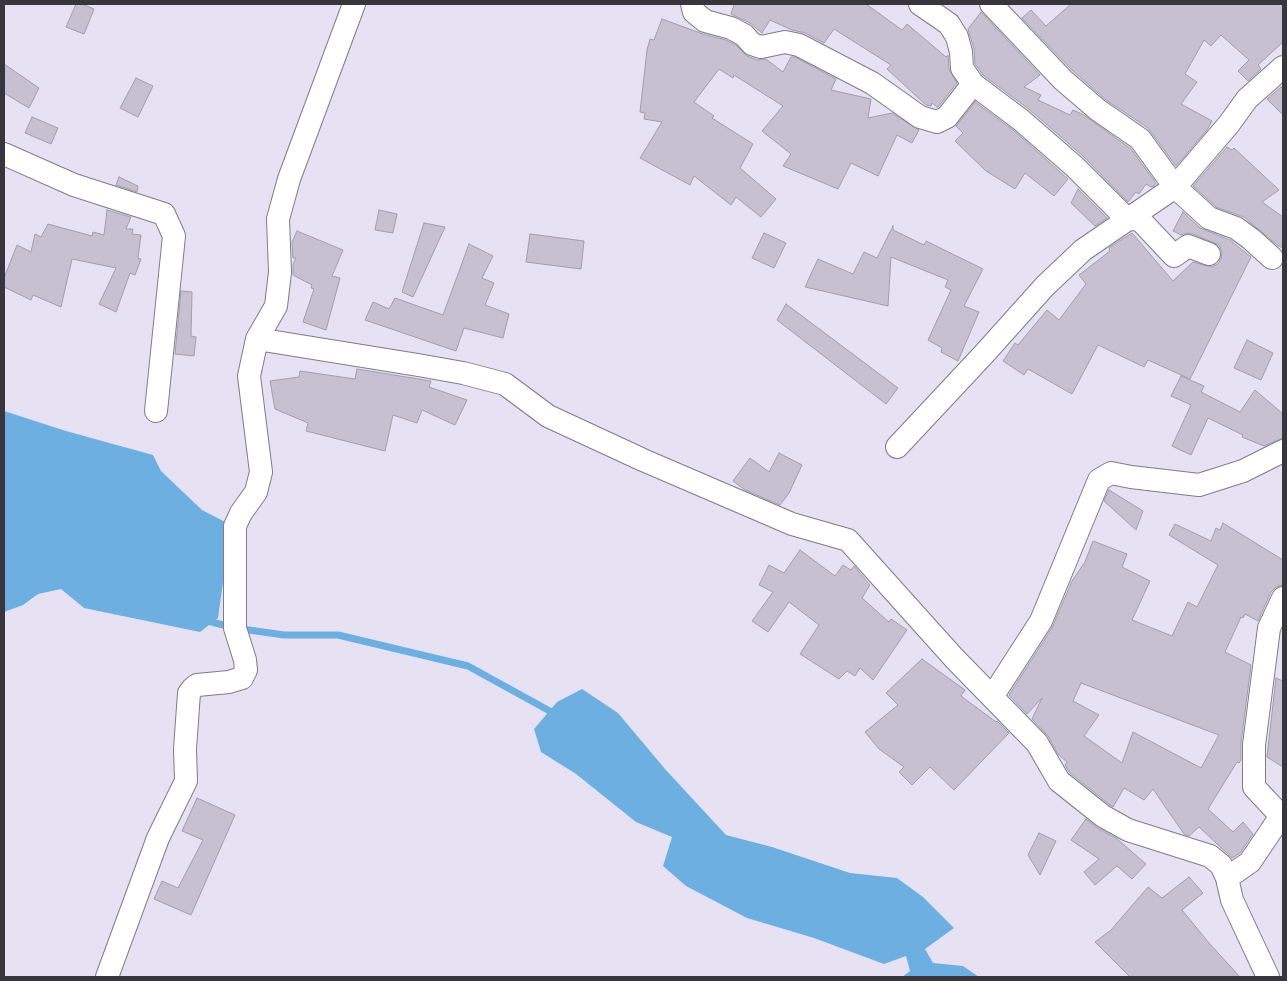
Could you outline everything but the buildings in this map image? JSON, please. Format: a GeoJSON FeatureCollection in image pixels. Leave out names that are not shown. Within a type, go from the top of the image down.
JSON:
{"type":"FeatureCollection","features":[{"type":"Feature","properties":{"kind":"street"},"geometry":{"type":"LineString","coordinates":[[692,4],[694,12],[705,21],[731,28],[744,36],[752,44],[761,47],[785,42],[799,45],[872,83],[920,117],[937,122],[946,117],[972,84]]}},
{"type":"Feature","properties":{"kind":"street"},"geometry":{"type":"LineString","coordinates":[[920,4],[949,24],[957,37],[961,52],[962,68],[972,84],[1021,120],[1075,167],[1126,218],[1140,220],[1174,256],[1188,246],[1209,254]]}},
{"type":"Feature","properties":{"kind":"street"},"geometry":{"type":"LineString","coordinates":[[991,4],[1063,80],[1098,110],[1140,140],[1174,187],[1209,218],[1236,228],[1272,258]]}},
{"type":"Feature","properties":{"kind":"street"},"geometry":{"type":"LineString","coordinates":[[107,977],[158,838],[186,781],[184,749],[189,693],[198,685],[229,682],[242,678],[246,670],[235,628],[235,526],[256,492],[261,472],[249,376],[257,339],[276,306],[280,272],[278,219],[287,187],[350,5]]}},
{"type":"Feature","properties":{"kind":"street"},"geometry":{"type":"LineString","coordinates":[[897,447],[978,361],[1044,286],[1083,250],[1126,218],[1174,187],[1229,124],[1247,99],[1283,67]]}},
{"type":"Feature","properties":{"kind":"street"},"geometry":{"type":"LineString","coordinates":[[4,154],[74,186],[164,214],[174,236],[156,411]]}},
{"type":"Feature","properties":{"kind":"street"},"geometry":{"type":"LineString","coordinates":[[257,339],[463,373],[505,384],[548,416],[643,460],[792,524],[848,540],[992,697],[1037,743],[1059,781],[1103,816],[1128,830],[1210,856],[1221,865],[1227,878],[1232,900],[1268,977]]}},
{"type":"Feature","properties":{"kind":"street"},"geometry":{"type":"LineString","coordinates":[[992,697],[1041,621],[1099,480],[1111,472],[1131,477],[1200,485],[1243,471],[1283,451]]}},
{"type":"Feature","properties":{"kind":"street"},"geometry":{"type":"LineString","coordinates":[[1227,878],[1250,862],[1282,815],[1254,787],[1254,745],[1269,628],[1283,598]]}},
{"type":"Feature","properties":{"kind":"water"},"geometry":{"type":"Polygon","coordinates":[[[4,411],[66,431],[153,455],[161,471],[202,510],[231,525],[218,618],[200,632],[84,608],[61,589],[38,594],[23,605],[4,612],[4,411]]]}},
{"type":"Feature","properties":{"kind":"water"},"geometry":{"type":"Polygon","coordinates":[[[582,689],[618,713],[665,769],[726,835],[772,847],[850,873],[897,878],[923,897],[954,928],[925,949],[933,963],[963,966],[979,977],[902,977],[910,971],[906,956],[884,964],[814,938],[747,918],[686,886],[663,866],[672,837],[636,822],[576,774],[541,752],[534,729],[557,702],[582,689]]]}},
{"type":"Feature","properties":{"kind":"waterway"},"geometry":{"type":"LineString","coordinates":[[204,620],[235,628],[284,635],[338,635],[468,666],[557,715]]}}]}
